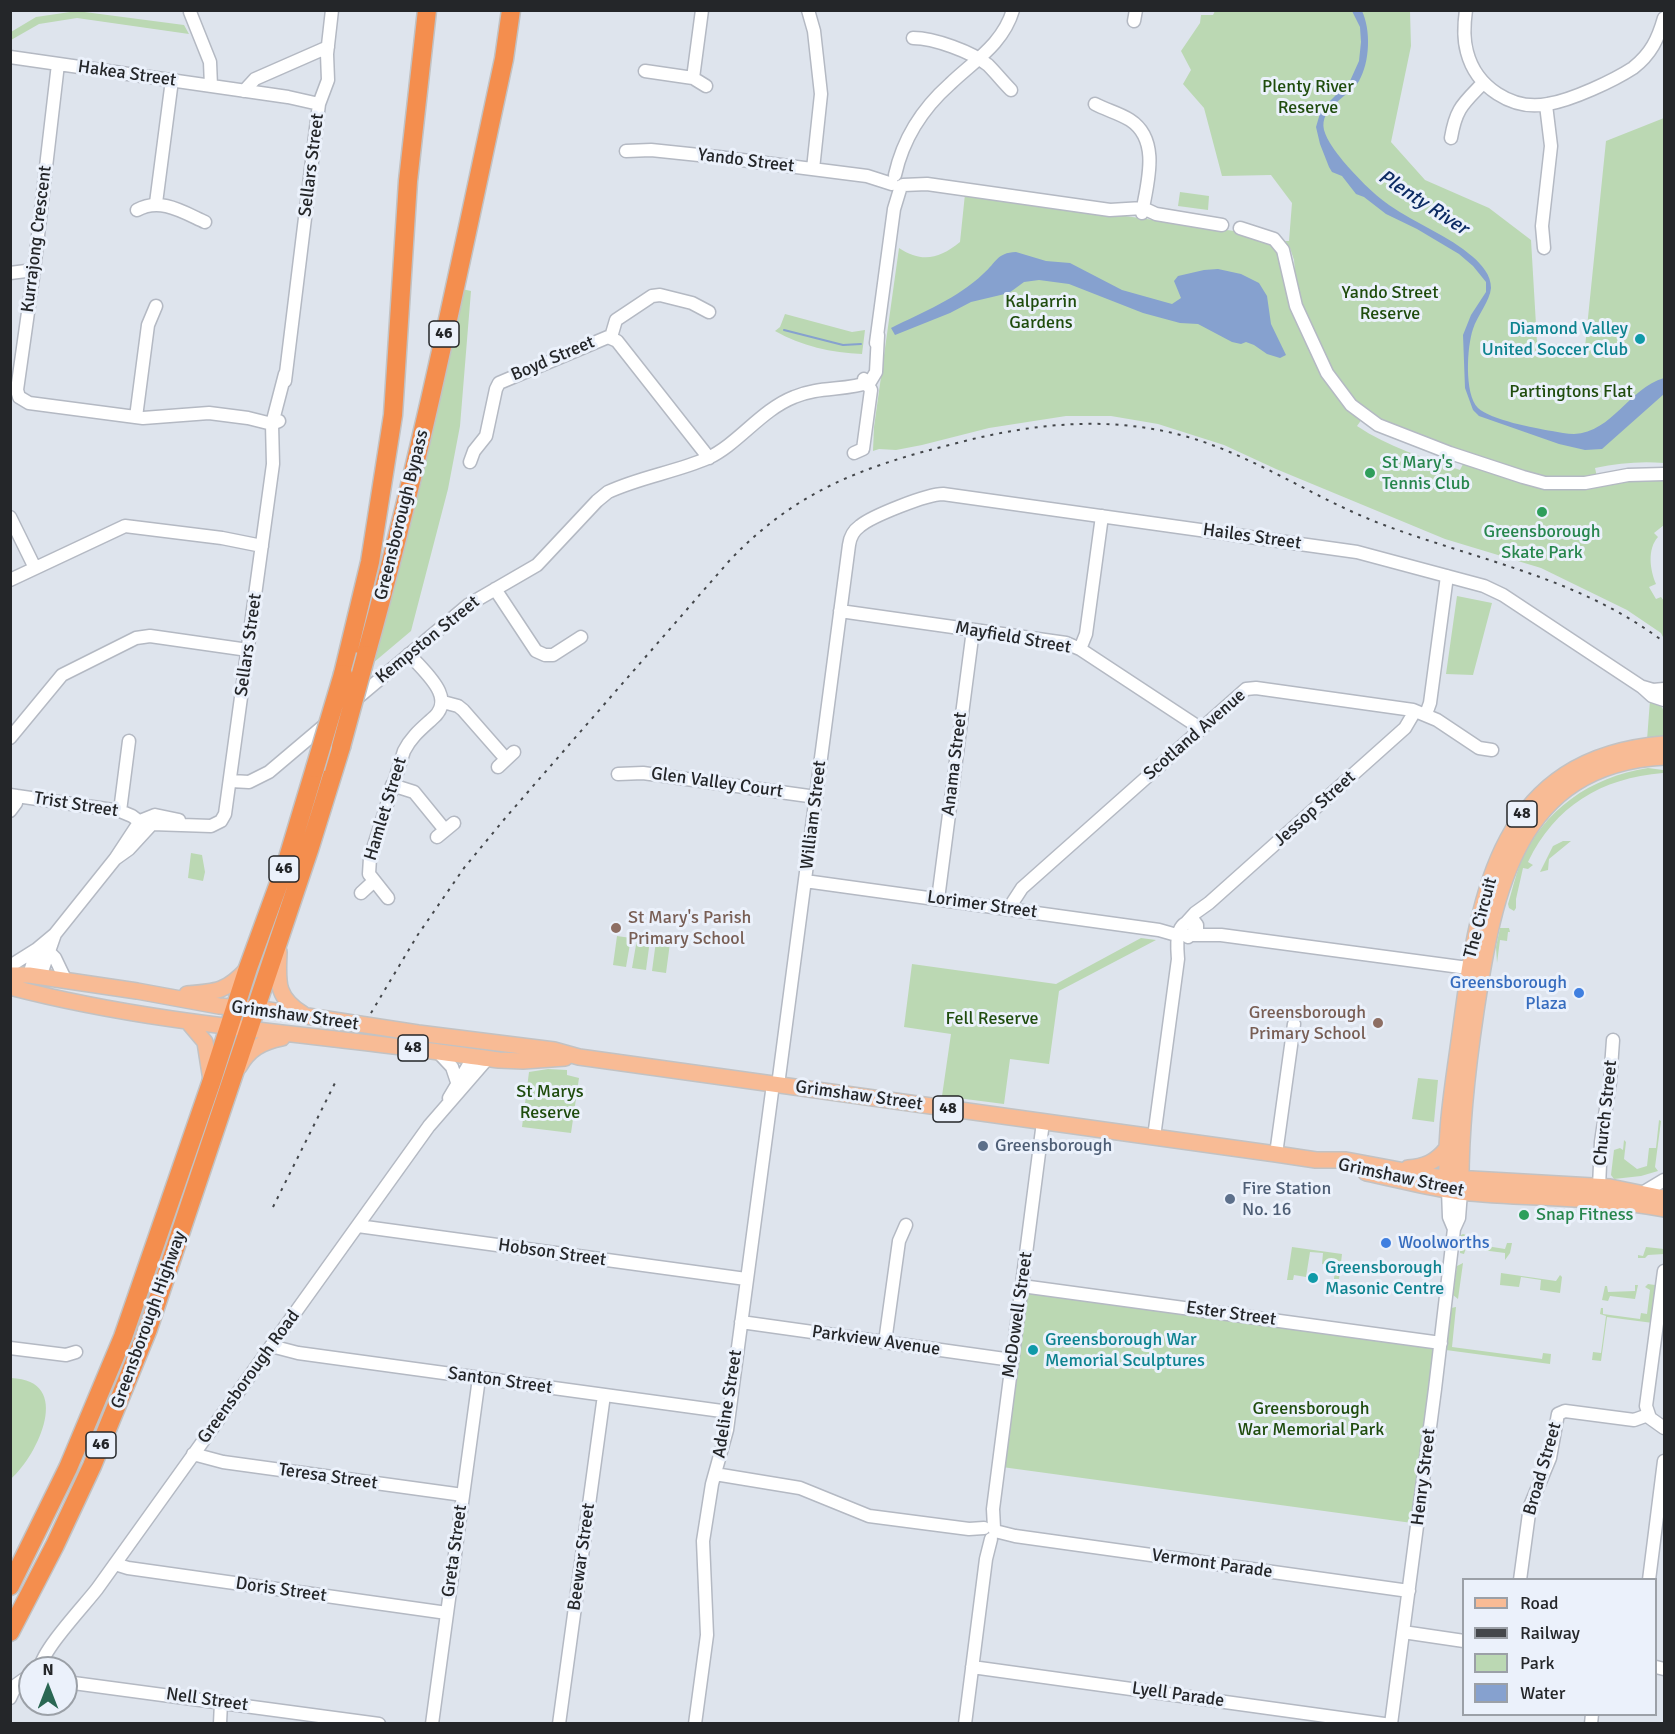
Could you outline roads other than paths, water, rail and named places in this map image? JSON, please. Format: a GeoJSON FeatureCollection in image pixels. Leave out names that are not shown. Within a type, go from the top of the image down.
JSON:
{"type":"FeatureCollection","features":[{"type":"Feature","properties":{"kind":"highway","name":"Greensborough Bypass"},"geometry":{"type":"LineString","coordinates":[[235,1007],[287,861],[344,674],[370,562],[390,439],[399,341],[408,181],[427,10]]}},
{"type":"Feature","properties":{"kind":"highway","name":"Greensborough Bypass"},"geometry":{"type":"LineString","coordinates":[[255,1009],[341,747],[396,543],[504,59],[511,10]]}},
{"type":"Feature","properties":{"kind":"highway","name":"46"},"geometry":{"type":"LineString","coordinates":[[230,1027],[235,1007]]}},
{"type":"Feature","properties":{"kind":"highway","name":"46"},"geometry":{"type":"LineString","coordinates":[[248,1030],[255,1009]]}},
{"type":"Feature","properties":{"kind":"highway","name":"Greensborough Highway"},"geometry":{"type":"LineString","coordinates":[[10,1586],[68,1468],[102,1389],[126,1327],[230,1027]]}},
{"type":"Feature","properties":{"kind":"highway","name":"Greensborough Highway"},"geometry":{"type":"LineString","coordinates":[[10,1632],[50,1556],[87,1476],[148,1329],[248,1030]]}},
{"type":"Feature","properties":{"kind":"main road","name":"The Circuit"},"geometry":{"type":"LineString","coordinates":[[1454,1185],[1478,969],[1479,915],[1499,854],[1509,834],[1530,805],[1557,780],[1584,763],[1626,749],[1665,744]]}},
{"type":"Feature","properties":{"kind":"main road","name":"The Circuit"},"geometry":{"type":"LineString","coordinates":[[1454,1185],[1446,1149],[1478,969],[1516,849],[1534,821],[1565,791],[1590,775],[1617,765],[1665,757]]}},
{"type":"Feature","properties":{"kind":"main road"},"geometry":{"type":"LineString","coordinates":[[279,940],[278,981],[280,989],[287,1002],[305,1015]]}},
{"type":"Feature","properties":{"kind":"main road"},"geometry":{"type":"LineString","coordinates":[[163,996],[219,992],[236,982],[248,968]]}},
{"type":"Feature","properties":{"kind":"main road","name":"Grimshaw Street"},"geometry":{"type":"LineString","coordinates":[[10,975],[33,984],[188,1022],[523,1061],[579,1057]]}},
{"type":"Feature","properties":{"kind":"main road","name":"Grimshaw Street"},"geometry":{"type":"LineString","coordinates":[[10,987],[66,981],[235,1007],[554,1050],[579,1057],[1316,1160],[1413,1185],[1599,1193],[1644,1192],[1665,1197]]}},
{"type":"Feature","properties":{"kind":"main road"},"geometry":{"type":"LineString","coordinates":[[188,1022],[204,1042],[211,1083]]}},
{"type":"Feature","properties":{"kind":"main road"},"geometry":{"type":"LineString","coordinates":[[234,1076],[249,1052],[259,1045],[299,1035]]}},
{"type":"Feature","properties":{"kind":"main road","name":"Greensborough Road"},"geometry":{"type":"LineString","coordinates":[[481,1057],[490,1042]]}},
{"type":"Feature","properties":{"kind":"main road"},"geometry":{"type":"LineString","coordinates":[[1396,1169],[1427,1165],[1446,1149]]}},
{"type":"Feature","properties":{"kind":"main road","name":"Grimshaw Street"},"geometry":{"type":"LineString","coordinates":[[1316,1160],[1346,1160],[1396,1169],[1454,1185]]}},
{"type":"Feature","properties":{"kind":"main road","name":"Grimshaw Street"},"geometry":{"type":"LineString","coordinates":[[1599,1193],[1664,1209]]}},
{"type":"Feature","properties":{"kind":"street","name":"Sellars Street"},"geometry":{"type":"LineString","coordinates":[[144,824],[211,826],[218,824],[225,814],[273,464],[280,438],[275,421],[284,407],[285,374],[320,101],[328,80],[327,51],[332,10]]}},
{"type":"Feature","properties":{"kind":"street"},"geometry":{"type":"LineString","coordinates":[[693,78],[702,10]]}},
{"type":"Feature","properties":{"kind":"street"},"geometry":{"type":"LineString","coordinates":[[808,10],[814,31],[821,94],[813,169]]}},
{"type":"Feature","properties":{"kind":"street"},"geometry":{"type":"LineString","coordinates":[[862,449],[871,390],[865,382],[878,335],[903,151],[915,124],[931,103],[1002,36],[1013,10]]}},
{"type":"Feature","properties":{"kind":"street"},"geometry":{"type":"LineString","coordinates":[[1466,10],[1464,34],[1467,53],[1471,64],[1483,82],[1500,96],[1511,101],[1532,105],[1546,105],[1561,101],[1625,73],[1648,54],[1662,36],[1665,18]]}},
{"type":"Feature","properties":{"kind":"street"},"geometry":{"type":"LineString","coordinates":[[190,12],[210,62],[211,86]]}},
{"type":"Feature","properties":{"kind":"street"},"geometry":{"type":"LineString","coordinates":[[913,38],[938,42],[978,59],[1011,90]]}},
{"type":"Feature","properties":{"kind":"street"},"geometry":{"type":"LineString","coordinates":[[244,91],[255,79],[327,51]]}},
{"type":"Feature","properties":{"kind":"street","name":"Hakea Street"},"geometry":{"type":"LineString","coordinates":[[10,57],[320,101]]}},
{"type":"Feature","properties":{"kind":"street","name":"Kurrajong Crescent"},"geometry":{"type":"LineString","coordinates":[[58,64],[18,390],[19,397],[29,403],[136,417],[155,418],[209,413],[275,421]]}},
{"type":"Feature","properties":{"kind":"street"},"geometry":{"type":"LineString","coordinates":[[645,71],[693,78],[706,86]]}},
{"type":"Feature","properties":{"kind":"street"},"geometry":{"type":"LineString","coordinates":[[156,203],[172,80]]}},
{"type":"Feature","properties":{"kind":"street"},"geometry":{"type":"LineString","coordinates":[[1451,138],[1460,107],[1483,82]]}},
{"type":"Feature","properties":{"kind":"street"},"geometry":{"type":"LineString","coordinates":[[1095,104],[1130,120],[1145,138],[1150,159],[1143,211]]}},
{"type":"Feature","properties":{"kind":"street"},"geometry":{"type":"LineString","coordinates":[[1544,248],[1542,226],[1551,146],[1546,105]]}},
{"type":"Feature","properties":{"kind":"street","name":"Yando Street"},"geometry":{"type":"LineString","coordinates":[[626,151],[651,150],[867,176],[1110,210],[1143,211],[1240,228],[1266,235],[1279,244],[1286,256],[1301,318],[1327,373],[1352,405],[1378,425],[1422,443],[1534,481],[1569,484],[1628,475],[1665,476]]}},
{"type":"Feature","properties":{"kind":"street"},"geometry":{"type":"LineString","coordinates":[[137,210],[156,203],[205,222]]}},
{"type":"Feature","properties":{"kind":"street"},"geometry":{"type":"LineString","coordinates":[[10,273],[34,270]]}},
{"type":"Feature","properties":{"kind":"street"},"geometry":{"type":"LineString","coordinates":[[611,337],[616,320],[652,296],[660,295],[692,303],[709,312]]}},
{"type":"Feature","properties":{"kind":"street"},"geometry":{"type":"LineString","coordinates":[[136,417],[148,325],[156,306]]}},
{"type":"Feature","properties":{"kind":"street","name":"Boyd Street"},"geometry":{"type":"LineString","coordinates":[[470,462],[474,452],[486,436],[499,382],[604,337],[611,337],[618,341],[709,458]]}},
{"type":"Feature","properties":{"kind":"street","name":"Kempston Street"},"geometry":{"type":"LineString","coordinates":[[230,784],[249,782],[269,772],[468,605],[545,558],[608,492],[709,458],[785,401],[804,393],[865,382]]}},
{"type":"Feature","properties":{"kind":"street","name":"Hailes Street"},"geometry":{"type":"LineString","coordinates":[[849,545],[855,530],[865,522],[938,494],[1357,552],[1496,590],[1642,687],[1652,696],[1665,700]]}},
{"type":"Feature","properties":{"kind":"street"},"geometry":{"type":"LineString","coordinates":[[1080,649],[1086,633],[1102,516]]}},
{"type":"Feature","properties":{"kind":"street"},"geometry":{"type":"LineString","coordinates":[[10,517],[35,568]]}},
{"type":"Feature","properties":{"kind":"street"},"geometry":{"type":"LineString","coordinates":[[10,580],[125,526],[262,543]]}},
{"type":"Feature","properties":{"kind":"street","name":"William Street"},"geometry":{"type":"LineString","coordinates":[[776,1085],[849,545]]}},
{"type":"Feature","properties":{"kind":"street","name":"Jessop Street"},"geometry":{"type":"LineString","coordinates":[[1154,1137],[1178,959],[1186,931],[1195,913],[1405,728],[1430,703],[1447,576]]}},
{"type":"Feature","properties":{"kind":"street"},"geometry":{"type":"LineString","coordinates":[[495,589],[540,654],[553,655],[581,636]]}},
{"type":"Feature","properties":{"kind":"street","name":"Mayfield Street"},"geometry":{"type":"LineString","coordinates":[[840,611],[1056,641],[1080,649],[1200,728]]}},
{"type":"Feature","properties":{"kind":"street","name":"Anama Street"},"geometry":{"type":"LineString","coordinates":[[938,898],[973,630]]}},
{"type":"Feature","properties":{"kind":"street"},"geometry":{"type":"LineString","coordinates":[[10,738],[62,675],[136,638],[150,636],[248,650]]}},
{"type":"Feature","properties":{"kind":"street"},"geometry":{"type":"LineString","coordinates":[[409,654],[439,690],[443,702],[458,705],[464,710],[506,759]]}},
{"type":"Feature","properties":{"kind":"street"},"geometry":{"type":"LineString","coordinates":[[1642,687],[1653,690],[1665,688]]}},
{"type":"Feature","properties":{"kind":"street","name":"Scotland Avenue"},"geometry":{"type":"LineString","coordinates":[[1009,908],[1022,888],[1200,728],[1243,691],[1252,688],[1420,713],[1479,748],[1492,750]]}},
{"type":"Feature","properties":{"kind":"street","name":"Hamlet Street"},"geometry":{"type":"LineString","coordinates":[[388,898],[369,873],[368,864],[400,758],[408,743],[419,730],[439,713],[443,702]]}},
{"type":"Feature","properties":{"kind":"street"},"geometry":{"type":"LineString","coordinates":[[120,810],[129,741]]}},
{"type":"Feature","properties":{"kind":"street","name":"Glen Valley Court"},"geometry":{"type":"LineString","coordinates":[[618,774],[643,772],[816,797]]}},
{"type":"Feature","properties":{"kind":"street"},"geometry":{"type":"LineString","coordinates":[[392,785],[414,792],[446,830]]}},
{"type":"Feature","properties":{"kind":"street"},"geometry":{"type":"LineString","coordinates":[[10,811],[16,803],[14,796]]}},
{"type":"Feature","properties":{"kind":"street","name":"Trist Street"},"geometry":{"type":"LineString","coordinates":[[14,796],[120,810],[144,824]]}},
{"type":"Feature","properties":{"kind":"street"},"geometry":{"type":"LineString","coordinates":[[33,984],[43,951],[115,859],[129,849],[144,824]]}},
{"type":"Feature","properties":{"kind":"street","name":"Hamlet Street"},"geometry":{"type":"LineString","coordinates":[[361,893],[374,881]]}},
{"type":"Feature","properties":{"kind":"street","name":"Lorimer Street"},"geometry":{"type":"LineString","coordinates":[[805,881],[1159,930],[1221,935],[1478,969]]}},
{"type":"Feature","properties":{"kind":"street"},"geometry":{"type":"LineString","coordinates":[[10,966],[43,951]]}},
{"type":"Feature","properties":{"kind":"street"},"geometry":{"type":"LineString","coordinates":[[43,951],[55,958],[66,981]]}},
{"type":"Feature","properties":{"kind":"street"},"geometry":{"type":"LineString","coordinates":[[1276,1154],[1294,1024]]}},
{"type":"Feature","properties":{"kind":"street","name":"Church Street"},"geometry":{"type":"LineString","coordinates":[[1599,1193],[1601,1142],[1610,1082],[1613,1040]]}},
{"type":"Feature","properties":{"kind":"street"},"geometry":{"type":"LineString","coordinates":[[437,1051],[452,1067],[457,1082]]}},
{"type":"Feature","properties":{"kind":"street","name":"Greensborough Road"},"geometry":{"type":"LineString","coordinates":[[38,1656],[73,1620],[115,1564],[444,1107],[457,1082],[481,1057]]}},
{"type":"Feature","properties":{"kind":"street","name":"Greensborough Road"},"geometry":{"type":"LineString","coordinates":[[444,1107],[464,1087],[481,1057]]}},
{"type":"Feature","properties":{"kind":"street","name":"Adeline Street"},"geometry":{"type":"LineString","coordinates":[[695,1724],[707,1622],[703,1541],[712,1484],[725,1438],[746,1279],[776,1085]]}},
{"type":"Feature","properties":{"kind":"street","name":"McDowell Street"},"geometry":{"type":"LineString","coordinates":[[964,1724],[1043,1122]]}},
{"type":"Feature","properties":{"kind":"street"},"geometry":{"type":"LineString","coordinates":[[1644,1192],[1665,1180]]}},
{"type":"Feature","properties":{"kind":"street","name":"Henry Street"},"geometry":{"type":"LineString","coordinates":[[1391,1724],[1454,1229],[1460,1218],[1454,1185]]}},
{"type":"Feature","properties":{"kind":"street"},"geometry":{"type":"LineString","coordinates":[[885,1342],[898,1241],[906,1225]]}},
{"type":"Feature","properties":{"kind":"street","name":"Hobson Street"},"geometry":{"type":"LineString","coordinates":[[358,1226],[746,1279]]}},
{"type":"Feature","properties":{"kind":"street"},"geometry":{"type":"LineString","coordinates":[[1665,1271],[1646,1406],[1648,1415],[1665,1428]]}},
{"type":"Feature","properties":{"kind":"street","name":"Ester Street"},"geometry":{"type":"LineString","coordinates":[[1022,1286],[1441,1343]]}},
{"type":"Feature","properties":{"kind":"street","name":"Parkview Avenue"},"geometry":{"type":"LineString","coordinates":[[741,1322],[1012,1360]]}},
{"type":"Feature","properties":{"kind":"street","name":"Santon Street"},"geometry":{"type":"LineString","coordinates":[[271,1346],[298,1353],[729,1412]]}},
{"type":"Feature","properties":{"kind":"street"},"geometry":{"type":"LineString","coordinates":[[10,1348],[66,1355],[76,1352]]}},
{"type":"Feature","properties":{"kind":"street","name":"Greta Street"},"geometry":{"type":"LineString","coordinates":[[432,1724],[479,1378]]}},
{"type":"Feature","properties":{"kind":"street","name":"Beewar Street"},"geometry":{"type":"LineString","coordinates":[[560,1722],[604,1395]]}},
{"type":"Feature","properties":{"kind":"street","name":"Broad Street"},"geometry":{"type":"LineString","coordinates":[[1520,1578],[1530,1506],[1548,1462],[1558,1414],[1565,1411],[1634,1420],[1648,1415]]}},
{"type":"Feature","properties":{"kind":"street","name":"Teresa Street"},"geometry":{"type":"LineString","coordinates":[[194,1454],[223,1462],[463,1496]]}},
{"type":"Feature","properties":{"kind":"street"},"geometry":{"type":"LineString","coordinates":[[1649,1578],[1660,1524],[1665,1461]]}},
{"type":"Feature","properties":{"kind":"street","name":"Vermont Parade"},"geometry":{"type":"LineString","coordinates":[[715,1474],[800,1488],[869,1516],[1409,1591]]}},
{"type":"Feature","properties":{"kind":"street","name":"Doris Street"},"geometry":{"type":"LineString","coordinates":[[115,1564],[150,1572],[447,1613]]}},
{"type":"Feature","properties":{"kind":"street"},"geometry":{"type":"LineString","coordinates":[[1403,1632],[1462,1641]]}},
{"type":"Feature","properties":{"kind":"street","name":"Greensborough Road"},"geometry":{"type":"LineString","coordinates":[[44,1656],[51,1645]]}},
{"type":"Feature","properties":{"kind":"street","name":"Lyell Parade"},"geometry":{"type":"LineString","coordinates":[[972,1667],[1384,1724]]}},
{"type":"Feature","properties":{"kind":"street"},"geometry":{"type":"LineString","coordinates":[[11,1698],[18,1684]]}},
{"type":"Feature","properties":{"kind":"street","name":"Nell Street"},"geometry":{"type":"LineString","coordinates":[[78,1684],[379,1724]]}},
{"type":"Feature","properties":{"kind":"street"},"geometry":{"type":"LineString","coordinates":[[222,1724],[225,1703]]}},
{"type":"Feature","properties":{"kind":"water"},"geometry":{"type":"Polygon","coordinates":[[[1352,11],[1362,11],[1367,27],[1368,46],[1365,65],[1359,81],[1326,115],[1324,130],[1329,142],[1343,161],[1376,195],[1399,212],[1463,249],[1480,263],[1488,275],[1491,283],[1490,293],[1473,329],[1468,358],[1470,392],[1478,408],[1513,423],[1574,434],[1600,426],[1641,391],[1664,378],[1664,394],[1602,449],[1585,450],[1559,444],[1479,416],[1473,410],[1465,388],[1463,335],[1471,315],[1486,292],[1486,282],[1459,254],[1386,214],[1364,197],[1356,194],[1342,176],[1332,172],[1329,167],[1316,127],[1321,110],[1350,81],[1359,61],[1360,27],[1352,11]]]}},
{"type":"Feature","properties":{"kind":"water"},"geometry":{"type":"Polygon","coordinates":[[[1016,252],[1046,261],[1070,263],[1122,290],[1172,304],[1181,298],[1174,281],[1178,276],[1218,269],[1241,274],[1259,283],[1267,296],[1271,324],[1286,355],[1280,358],[1267,354],[1254,345],[1246,342],[1241,344],[1232,342],[1198,324],[1180,323],[1143,313],[1069,284],[1039,280],[1024,282],[1009,293],[971,302],[895,335],[891,328],[928,310],[973,283],[1000,256],[1016,252]]]}},
{"type":"Feature","properties":{"kind":"waterway"},"geometry":{"type":"LineString","coordinates":[[784,330],[843,345],[861,344]]}},
{"type":"Feature","properties":{"kind":"railway"},"geometry":{"type":"LineString","coordinates":[[371,1013],[417,936],[464,868],[730,560],[781,515],[807,498],[862,472],[923,452],[986,436],[1072,424],[1130,426],[1188,437],[1213,445],[1263,467],[1335,504],[1384,525],[1564,586],[1632,620],[1664,642]]}},
{"type":"Feature","properties":{"kind":"railway"},"geometry":{"type":"LineString","coordinates":[[273,1207],[337,1079]]}},
{"type":"Feature","properties":{"kind":"place","name":"Diamond Valley United Soccer Club"},"geometry":{"type":"Point","coordinates":[1640,339]}},
{"type":"Feature","properties":{"kind":"place","name":"St Mary's Tennis Club"},"geometry":{"type":"Point","coordinates":[1370,473]}},
{"type":"Feature","properties":{"kind":"place","name":"Greensborough Skate Park"},"geometry":{"type":"Point","coordinates":[1542,512]}},
{"type":"Feature","properties":{"kind":"place","name":"St Mary's Parish Primary School"},"geometry":{"type":"Point","coordinates":[616,928]}},
{"type":"Feature","properties":{"kind":"place","name":"Greensborough Plaza"},"geometry":{"type":"Point","coordinates":[1579,993]}},
{"type":"Feature","properties":{"kind":"place","name":"Greensborough Primary School"},"geometry":{"type":"Point","coordinates":[1378,1023]}},
{"type":"Feature","properties":{"kind":"place","name":"Greensborough"},"geometry":{"type":"Point","coordinates":[983,1146]}},
{"type":"Feature","properties":{"kind":"place","name":"Fire Station No. 16"},"geometry":{"type":"Point","coordinates":[1230,1199]}},
{"type":"Feature","properties":{"kind":"place","name":"Snap Fitness"},"geometry":{"type":"Point","coordinates":[1524,1215]}},
{"type":"Feature","properties":{"kind":"place","name":"Woolworths"},"geometry":{"type":"Point","coordinates":[1386,1243]}},
{"type":"Feature","properties":{"kind":"place","name":"Greensborough Masonic Centre"},"geometry":{"type":"Point","coordinates":[1313,1278]}},
{"type":"Feature","properties":{"kind":"place","name":"Greensborough War Memorial Sculptures"},"geometry":{"type":"Point","coordinates":[1033,1350]}},
{"type":"Feature","properties":{"kind":"park label","name":"Plenty River Reserve"},"geometry":{"type":"Point","coordinates":[1308,97]}},
{"type":"Feature","properties":{"kind":"park label","name":"Yando Street Reserve"},"geometry":{"type":"Point","coordinates":[1390,303]}},
{"type":"Feature","properties":{"kind":"park label","name":"Kalparrin Gardens"},"geometry":{"type":"Point","coordinates":[1041,312]}},
{"type":"Feature","properties":{"kind":"park label","name":"Partingtons Flat"},"geometry":{"type":"Point","coordinates":[1571,392]}},
{"type":"Feature","properties":{"kind":"park label","name":"Fell Reserve"},"geometry":{"type":"Point","coordinates":[992,1019]}},
{"type":"Feature","properties":{"kind":"park label","name":"St Marys Reserve"},"geometry":{"type":"Point","coordinates":[550,1102]}},
{"type":"Feature","properties":{"kind":"park label","name":"Greensborough War Memorial Park"},"geometry":{"type":"Point","coordinates":[1311,1419]}},
{"type":"Feature","properties":{"kind":"water label","name":"Plenty River"},"geometry":{"type":"Point","coordinates":[1423,203]}}]}
